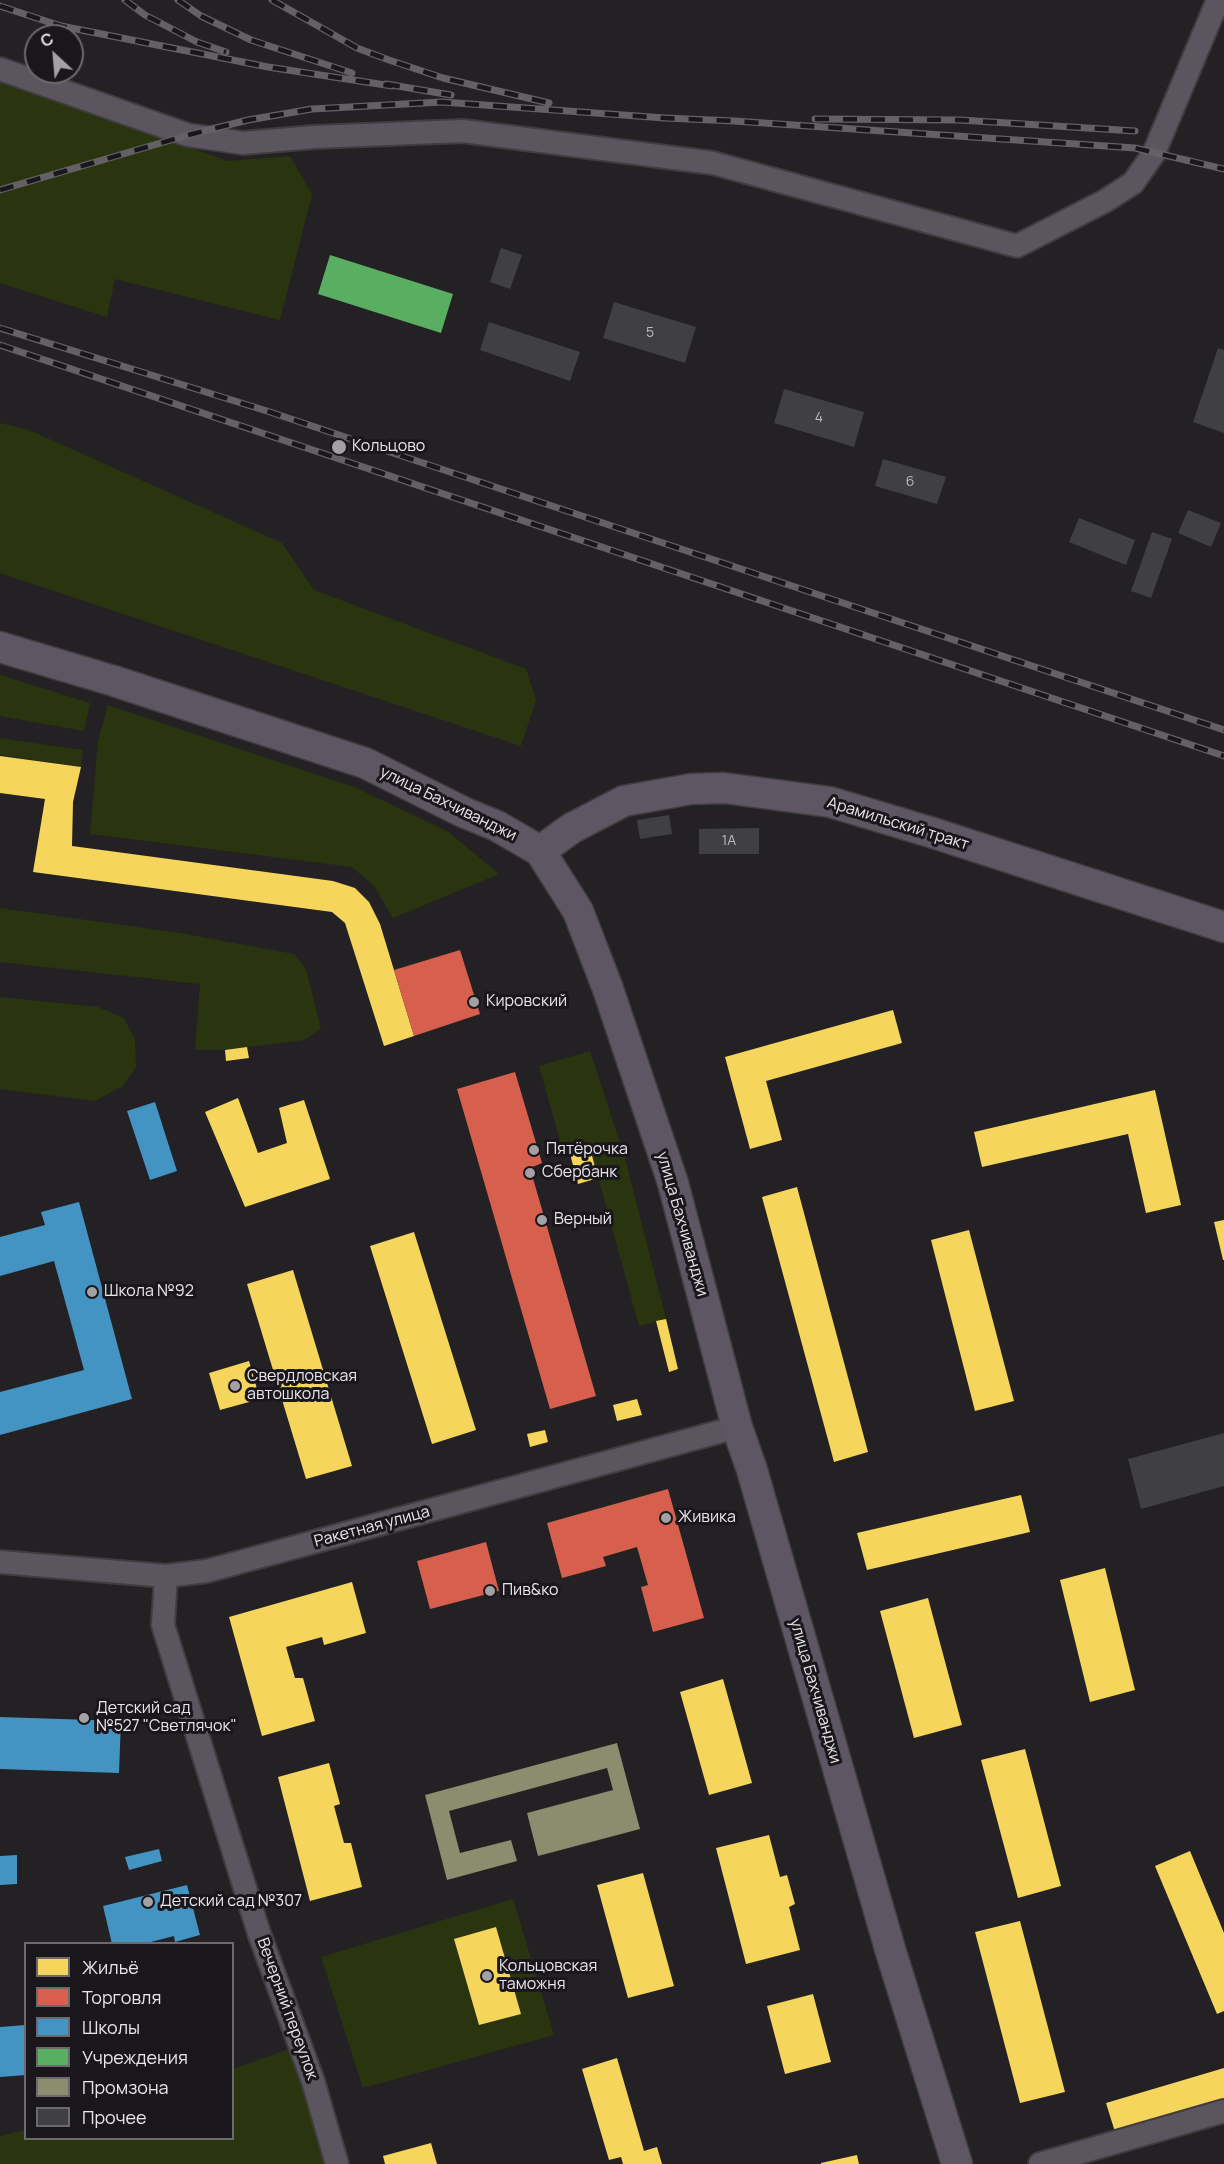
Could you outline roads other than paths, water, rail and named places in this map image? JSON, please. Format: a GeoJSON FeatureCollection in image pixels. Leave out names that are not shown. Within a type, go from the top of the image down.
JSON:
{"type":"FeatureCollection","features":[{"type":"Feature","properties":{"kind":"main road","name":"улица Бахчиванджи"},"geometry":{"type":"LineString","coordinates":[[0,647],[114,681],[365,763],[497,826],[540,851],[578,911],[608,989],[673,1184],[737,1427],[752,1470],[890,1949],[957,2164]]}},
{"type":"Feature","properties":{"kind":"main road","name":"Арамильский тракт"},"geometry":{"type":"LineString","coordinates":[[540,851],[572,828],[624,801],[691,789],[724,789],[830,802],[1224,927]]}},
{"type":"Feature","properties":{"kind":"street"},"geometry":{"type":"LineString","coordinates":[[0,69],[188,135],[243,143],[314,137],[463,131],[713,163],[1017,246],[1105,201],[1132,183],[1154,153],[1218,0]]}},
{"type":"Feature","properties":{"kind":"street","name":"Ракетная улица"},"geometry":{"type":"LineString","coordinates":[[0,1562],[166,1576],[207,1571],[737,1427]]}},
{"type":"Feature","properties":{"kind":"street","name":"Вечерний переулок"},"geometry":{"type":"LineString","coordinates":[[166,1576],[163,1625],[259,1934],[313,2081],[337,2164]]}},
{"type":"Feature","properties":{"kind":"street"},"geometry":{"type":"LineString","coordinates":[[1040,2164],[1224,2111]]}},
{"type":"Feature","properties":{"kind":"railway"},"geometry":{"type":"LineString","coordinates":[[125,0],[145,15],[197,42],[226,52]]}},
{"type":"Feature","properties":{"kind":"railway"},"geometry":{"type":"LineString","coordinates":[[178,0],[201,16],[251,40],[352,73]]}},
{"type":"Feature","properties":{"kind":"railway"},"geometry":{"type":"LineString","coordinates":[[272,0],[357,48],[389,60],[443,78],[549,103]]}},
{"type":"Feature","properties":{"kind":"railway"},"geometry":{"type":"LineString","coordinates":[[0,6],[61,26],[268,67],[392,86]]}},
{"type":"Feature","properties":{"kind":"railway"},"geometry":{"type":"LineString","coordinates":[[386,84],[451,95]]}},
{"type":"Feature","properties":{"kind":"railway"},"geometry":{"type":"LineString","coordinates":[[0,190],[188,135],[248,120],[312,109],[442,102],[1135,148],[1224,169]]}},
{"type":"Feature","properties":{"kind":"railway"},"geometry":{"type":"LineString","coordinates":[[815,119],[960,120],[1135,131]]}},
{"type":"Feature","properties":{"kind":"railway"},"geometry":{"type":"LineString","coordinates":[[0,328],[267,411],[1224,730]]}},
{"type":"Feature","properties":{"kind":"railway"},"geometry":{"type":"LineString","coordinates":[[0,345],[1224,756]]}},
{"type":"Feature","properties":{"kind":"place","name":"Кольцово"},"geometry":{"type":"Point","coordinates":[339,447]}},
{"type":"Feature","properties":{"kind":"place","name":"Кировский"},"geometry":{"type":"Point","coordinates":[474,1002]}},
{"type":"Feature","properties":{"kind":"place","name":"Пятёрочка"},"geometry":{"type":"Point","coordinates":[534,1150]}},
{"type":"Feature","properties":{"kind":"place","name":"Сбербанк"},"geometry":{"type":"Point","coordinates":[530,1173]}},
{"type":"Feature","properties":{"kind":"place","name":"Верный"},"geometry":{"type":"Point","coordinates":[542,1220]}},
{"type":"Feature","properties":{"kind":"place","name":"Школа №92"},"geometry":{"type":"Point","coordinates":[92,1292]}},
{"type":"Feature","properties":{"kind":"place","name":"Свердловская автошкола"},"geometry":{"type":"Point","coordinates":[235,1386]}},
{"type":"Feature","properties":{"kind":"place","name":"Живика"},"geometry":{"type":"Point","coordinates":[666,1518]}},
{"type":"Feature","properties":{"kind":"place","name":"Пив&ко"},"geometry":{"type":"Point","coordinates":[490,1591]}},
{"type":"Feature","properties":{"kind":"place","name":"Детский сад №527 \"Светлячок\""},"geometry":{"type":"Point","coordinates":[84,1718]}},
{"type":"Feature","properties":{"kind":"place","name":"Детский сад №307"},"geometry":{"type":"Point","coordinates":[148,1902]}},
{"type":"Feature","properties":{"kind":"place","name":"Кольцовская таможня"},"geometry":{"type":"Point","coordinates":[487,1976]}}]}
